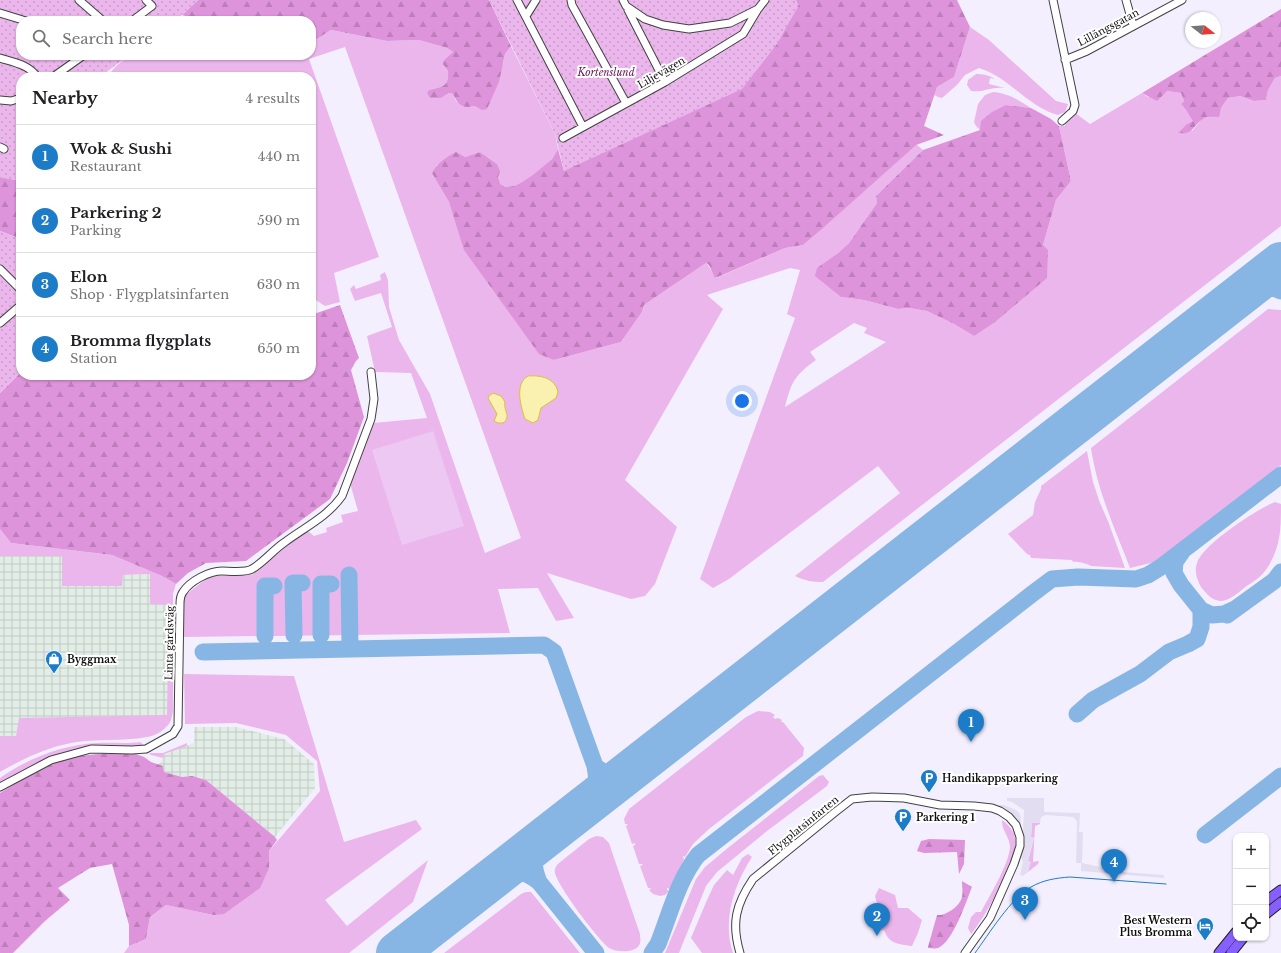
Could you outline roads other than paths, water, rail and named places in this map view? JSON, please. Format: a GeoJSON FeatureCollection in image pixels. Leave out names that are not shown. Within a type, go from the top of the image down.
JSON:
{"type":"FeatureCollection","features":[{"type":"Feature","properties":{"kind":"main road"},"geometry":{"type":"LineString","coordinates":[[1269,899],[1281,890]]}},
{"type":"Feature","properties":{"kind":"main road"},"geometry":{"type":"LineString","coordinates":[[1269,912],[1281,902]]}},
{"type":"Feature","properties":{"kind":"main road"},"geometry":{"type":"LineString","coordinates":[[1219,953],[1233,936]]}},
{"type":"Feature","properties":{"kind":"main road"},"geometry":{"type":"LineString","coordinates":[[1231,953],[1241,941]]}},
{"type":"Feature","properties":{"kind":"street"},"geometry":{"type":"LineString","coordinates":[[79,0],[97,16]]}},
{"type":"Feature","properties":{"kind":"street"},"geometry":{"type":"LineString","coordinates":[[139,16],[152,6],[146,0]]}},
{"type":"Feature","properties":{"kind":"street"},"geometry":{"type":"LineString","coordinates":[[517,0],[584,127]]}},
{"type":"Feature","properties":{"kind":"street"},"geometry":{"type":"LineString","coordinates":[[526,16],[536,0]]}},
{"type":"Feature","properties":{"kind":"street"},"geometry":{"type":"LineString","coordinates":[[571,0],[572,5],[626,103]]}},
{"type":"Feature","properties":{"kind":"street","name":"Liljevägen"},"geometry":{"type":"LineString","coordinates":[[563,138],[665,82],[742,34],[765,0]]}},
{"type":"Feature","properties":{"kind":"street"},"geometry":{"type":"LineString","coordinates":[[1053,0],[1075,105],[1073,111],[1062,121]]}},
{"type":"Feature","properties":{"kind":"street"},"geometry":{"type":"LineString","coordinates":[[1126,0],[1133,25]]}},
{"type":"Feature","properties":{"kind":"street","name":"Lillängsgatan"},"geometry":{"type":"LineString","coordinates":[[1065,60],[1087,51],[1182,0]]}},
{"type":"Feature","properties":{"kind":"street"},"geometry":{"type":"LineString","coordinates":[[624,3],[645,20],[663,25],[689,29],[730,23],[758,9]]}},
{"type":"Feature","properties":{"kind":"street"},"geometry":{"type":"LineString","coordinates":[[624,3],[665,82]]}},
{"type":"Feature","properties":{"kind":"street"},"geometry":{"type":"LineString","coordinates":[[0,13],[16,18]]}},
{"type":"Feature","properties":{"kind":"street"},"geometry":{"type":"LineString","coordinates":[[0,58],[24,65],[33,72]]}},
{"type":"Feature","properties":{"kind":"street"},"geometry":{"type":"LineString","coordinates":[[60,72],[76,60]]}},
{"type":"Feature","properties":{"kind":"street"},"geometry":{"type":"LineString","coordinates":[[0,100],[11,101],[16,100]]}},
{"type":"Feature","properties":{"kind":"street"},"geometry":{"type":"LineString","coordinates":[[0,269],[16,285]]}},
{"type":"Feature","properties":{"kind":"street"},"geometry":{"type":"LineString","coordinates":[[0,323],[16,309]]}},
{"type":"Feature","properties":{"kind":"street","name":"Linta gårdsväg"},"geometry":{"type":"LineString","coordinates":[[0,787],[51,760],[91,749],[146,749],[173,734],[178,726],[180,604],[183,592],[187,587],[206,574],[219,571],[250,571],[284,542],[315,522],[336,504],[342,496],[371,419],[374,399],[371,372]]}},
{"type":"Feature","properties":{"kind":"street","name":"Flygplatsinfarten"},"geometry":{"type":"LineString","coordinates":[[740,953],[735,926],[738,907],[744,892],[753,879],[852,799],[872,797],[904,798],[940,805],[987,807],[1000,812],[1016,825],[1020,837],[1020,846],[1014,864],[990,918],[965,953]]}},
{"type":"Feature","properties":{"kind":"tram line"},"geometry":{"type":"LineString","coordinates":[[975,953],[1016,899],[1031,887],[1045,881],[1070,877],[1166,884]]}},
{"type":"Feature","properties":{"kind":"place","name":"Byggmax"},"geometry":{"type":"Point","coordinates":[54,674]}},
{"type":"Feature","properties":{"kind":"place","name":"Wok & Sushi"},"geometry":{"type":"Point","coordinates":[971,742]}},
{"type":"Feature","properties":{"kind":"place","name":"Handikappsparkering"},"geometry":{"type":"Point","coordinates":[929,793]}},
{"type":"Feature","properties":{"kind":"place","name":"Parkering 1"},"geometry":{"type":"Point","coordinates":[903,832]}},
{"type":"Feature","properties":{"kind":"place","name":"Bromma flygplats"},"geometry":{"type":"Point","coordinates":[1114,882]}},
{"type":"Feature","properties":{"kind":"place","name":"Elon"},"geometry":{"type":"Point","coordinates":[1025,920]}},
{"type":"Feature","properties":{"kind":"place","name":"Parkering 2"},"geometry":{"type":"Point","coordinates":[877,936]}},
{"type":"Feature","properties":{"kind":"place","name":"Best Western Plus Bromma"},"geometry":{"type":"Point","coordinates":[1205,941]}},
{"type":"Feature","properties":{"kind":"park label","name":"Kortenslund"},"geometry":{"type":"Point","coordinates":[606,72]}}]}
